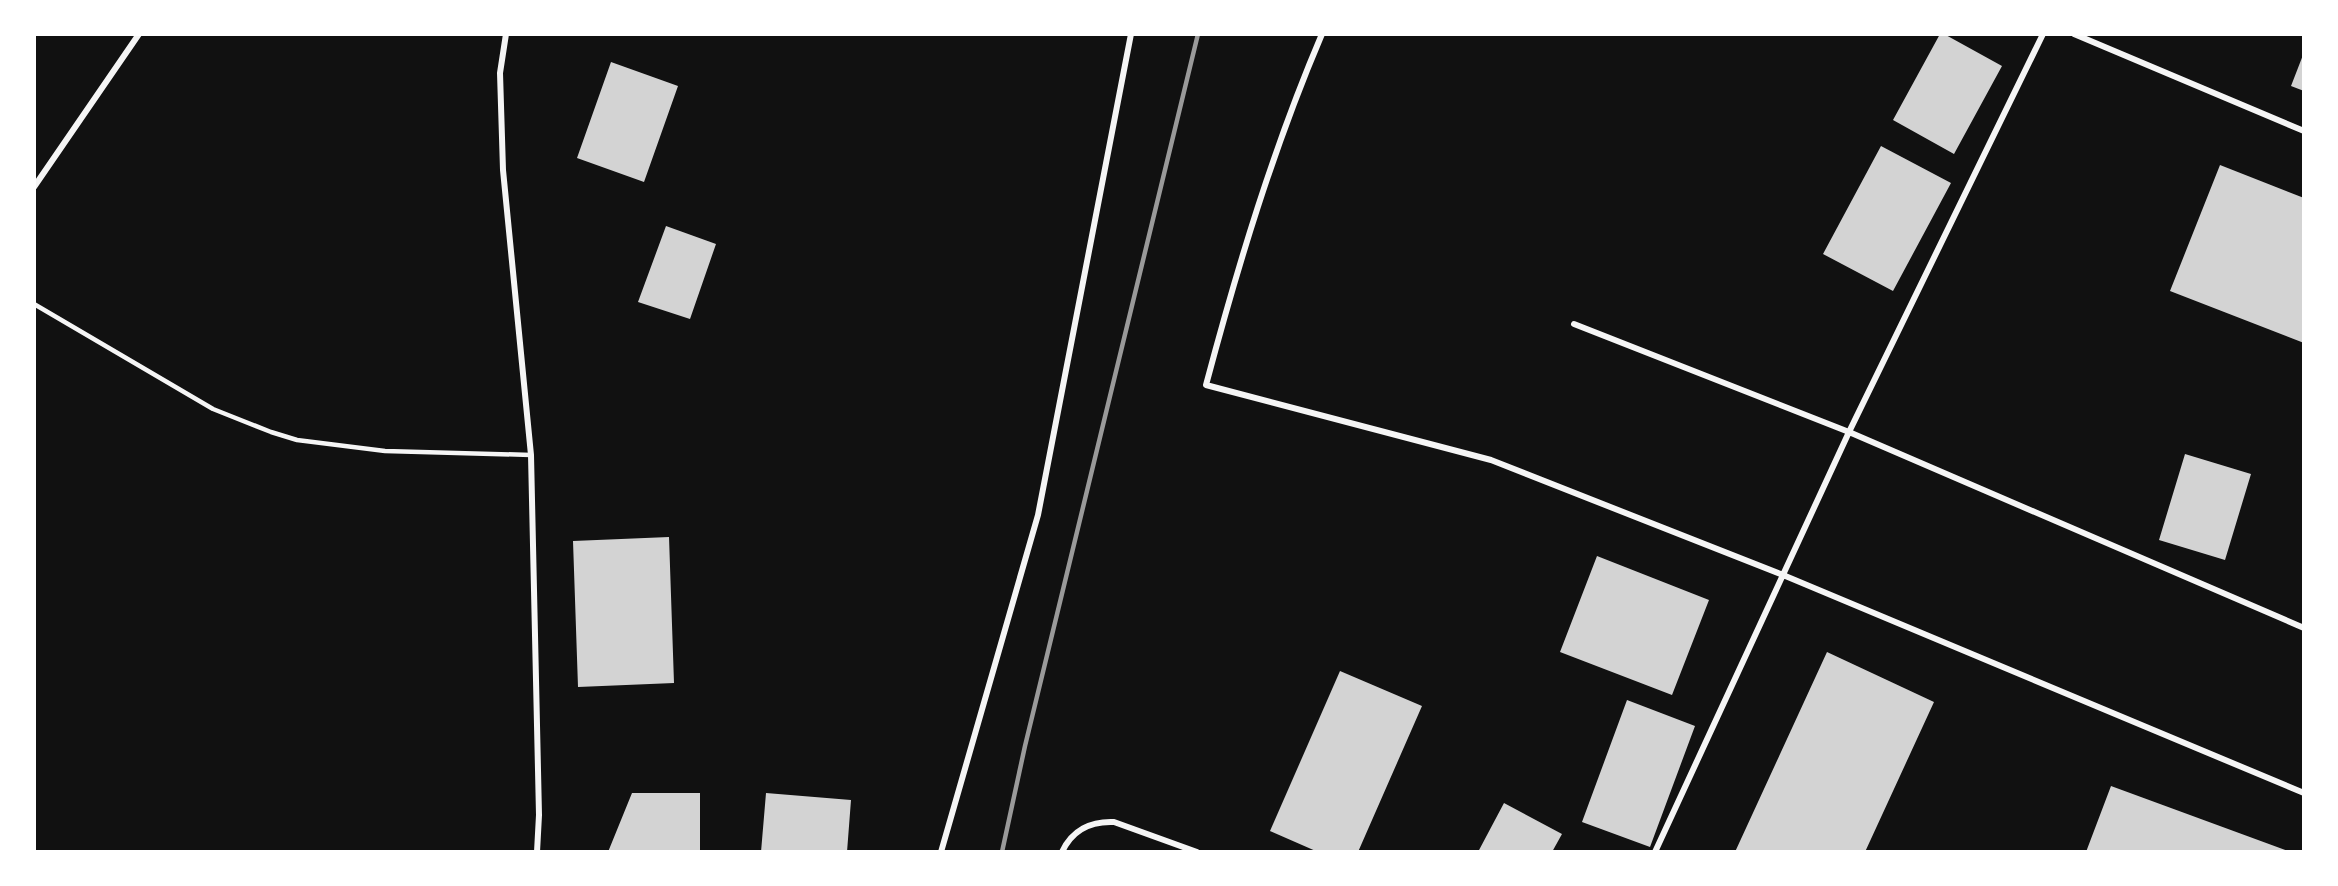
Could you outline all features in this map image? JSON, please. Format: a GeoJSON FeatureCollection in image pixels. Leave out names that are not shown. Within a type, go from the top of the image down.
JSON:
{"type":"FeatureCollection","features":[{"type":"Feature","properties":{"kind":"street"},"geometry":{"type":"LineString","coordinates":[[34,187],[139,34]]}},
{"type":"Feature","properties":{"kind":"street"},"geometry":{"type":"LineString","coordinates":[[506,34],[500,73],[503,170],[531,455],[539,814],[537,852]]}},
{"type":"Feature","properties":{"kind":"street"},"geometry":{"type":"LineString","coordinates":[[941,852],[1038,515],[1131,34]]}},
{"type":"Feature","properties":{"kind":"street"},"geometry":{"type":"LineString","coordinates":[[1322,34],[1290,108],[1233,283],[1206,385],[1491,460],[1783,574],[2304,793]]}},
{"type":"Feature","properties":{"kind":"street"},"geometry":{"type":"LineString","coordinates":[[1655,852],[1849,432],[2043,34]]}},
{"type":"Feature","properties":{"kind":"street"},"geometry":{"type":"LineString","coordinates":[[2074,34],[2304,131]]}},
{"type":"Feature","properties":{"kind":"street"},"geometry":{"type":"LineString","coordinates":[[1574,324],[1849,432],[2304,628]]}},
{"type":"Feature","properties":{"kind":"street"},"geometry":{"type":"LineString","coordinates":[[1062,852],[1069,838],[1079,829],[1102,822],[1114,822],[1197,852]]}},
{"type":"Feature","properties":{"kind":"lane"},"geometry":{"type":"LineString","coordinates":[[34,304],[213,409],[297,440],[385,451],[531,455]]}},
{"type":"Feature","properties":{"kind":"building"},"geometry":{"type":"Polygon","coordinates":[[[1940,34],[1944,34],[2002,66],[1954,154],[1893,120],[1940,34]]]}},
{"type":"Feature","properties":{"kind":"building"},"geometry":{"type":"Polygon","coordinates":[[[2304,55],[2304,91],[2291,86],[2304,55]]]}},
{"type":"Feature","properties":{"kind":"building"},"geometry":{"type":"Polygon","coordinates":[[[611,62],[678,86],[644,182],[577,158],[611,62]]]}},
{"type":"Feature","properties":{"kind":"building"},"geometry":{"type":"Polygon","coordinates":[[[1881,146],[1951,183],[1893,291],[1823,254],[1881,146]]]}},
{"type":"Feature","properties":{"kind":"building"},"geometry":{"type":"Polygon","coordinates":[[[2220,165],[2304,198],[2304,343],[2170,291],[2220,165]]]}},
{"type":"Feature","properties":{"kind":"building"},"geometry":{"type":"Polygon","coordinates":[[[666,226],[716,244],[690,319],[638,302],[666,226]]]}},
{"type":"Feature","properties":{"kind":"building"},"geometry":{"type":"Polygon","coordinates":[[[2185,454],[2251,474],[2225,560],[2159,540],[2185,454]]]}},
{"type":"Feature","properties":{"kind":"building"},"geometry":{"type":"Polygon","coordinates":[[[669,537],[674,683],[578,687],[573,541],[669,537]]]}},
{"type":"Feature","properties":{"kind":"building"},"geometry":{"type":"Polygon","coordinates":[[[1597,556],[1709,600],[1672,695],[1560,652],[1597,556]]]}},
{"type":"Feature","properties":{"kind":"building"},"geometry":{"type":"Polygon","coordinates":[[[1827,652],[1934,702],[1865,852],[1735,852],[1827,652]]]}},
{"type":"Feature","properties":{"kind":"building"},"geometry":{"type":"Polygon","coordinates":[[[1340,671],[1422,706],[1358,852],[1318,852],[1270,831],[1340,671]]]}},
{"type":"Feature","properties":{"kind":"building"},"geometry":{"type":"Polygon","coordinates":[[[1627,700],[1695,726],[1650,847],[1582,822],[1627,700]]]}},
{"type":"Feature","properties":{"kind":"building"},"geometry":{"type":"Polygon","coordinates":[[[2111,786],[2288,851],[2288,852],[2086,852],[2111,786]]]}},
{"type":"Feature","properties":{"kind":"building"},"geometry":{"type":"Polygon","coordinates":[[[632,793],[700,793],[700,852],[608,852],[632,793]]]}},
{"type":"Feature","properties":{"kind":"building"},"geometry":{"type":"Polygon","coordinates":[[[766,793],[851,800],[847,852],[761,852],[766,793]]]}},
{"type":"Feature","properties":{"kind":"building"},"geometry":{"type":"Polygon","coordinates":[[[1504,803],[1562,834],[1552,852],[1478,852],[1504,803]]]}},
{"type":"Feature","properties":{"kind":"railway"},"geometry":{"type":"LineString","coordinates":[[1002,852],[1025,746],[1198,34]]}}]}
